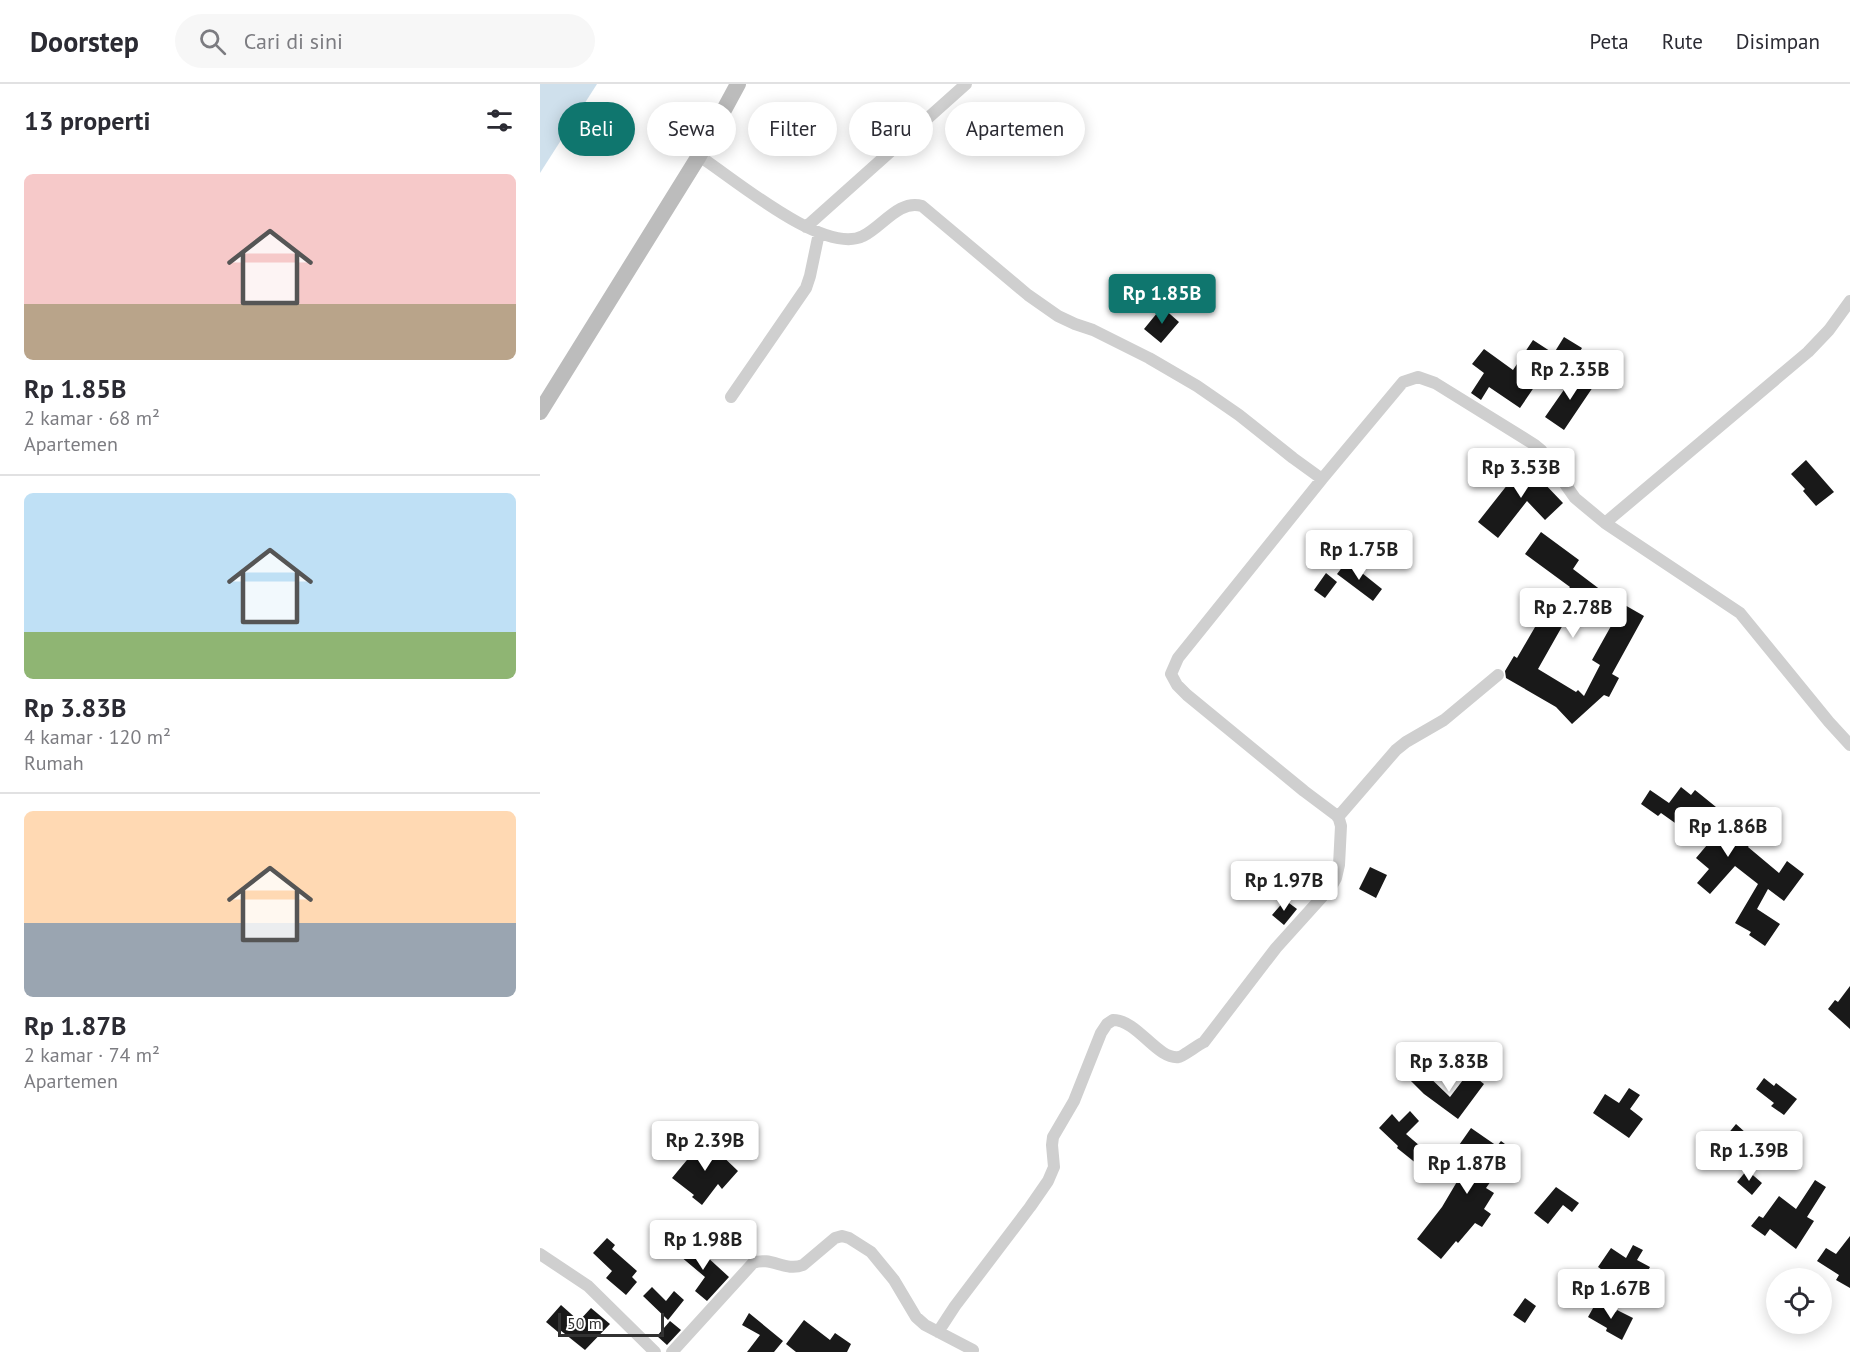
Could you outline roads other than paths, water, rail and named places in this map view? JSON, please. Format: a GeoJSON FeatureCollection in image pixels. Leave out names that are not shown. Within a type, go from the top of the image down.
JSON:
{"type":"FeatureCollection","features":[{"type":"Feature","properties":{"kind":"main road"},"geometry":{"type":"LineString","coordinates":[[728,102],[738,84]]}},
{"type":"Feature","properties":{"kind":"main road"},"geometry":{"type":"LineString","coordinates":[[540,412],[699,156]]}},
{"type":"Feature","properties":{"kind":"street"},"geometry":{"type":"LineString","coordinates":[[806,227],[966,84]]}},
{"type":"Feature","properties":{"kind":"street"},"geometry":{"type":"LineString","coordinates":[[699,156],[765,202],[806,227],[833,238],[855,240],[877,228],[900,209],[917,204],[922,206],[1028,295],[1058,316],[1093,330],[1141,354],[1197,386],[1239,414],[1322,479]]}},
{"type":"Feature","properties":{"kind":"street"},"geometry":{"type":"LineString","coordinates":[[731,397],[806,288],[819,233]]}},
{"type":"Feature","properties":{"kind":"street"},"geometry":{"type":"LineString","coordinates":[[1605,522],[1808,352],[1829,330],[1850,301]]}},
{"type":"Feature","properties":{"kind":"street"},"geometry":{"type":"LineString","coordinates":[[938,1332],[1048,1181],[1054,1167],[1053,1137],[1074,1101],[1101,1033],[1107,1024],[1113,1020],[1126,1022],[1167,1055],[1179,1057],[1185,1055],[1190,1049],[1204,1042],[1276,948],[1331,887],[1336,878],[1341,852],[1341,826],[1338,817],[1187,695],[1177,685],[1171,674],[1178,658],[1322,479],[1398,387],[1408,379],[1418,377],[1435,383],[1535,445],[1575,498],[1605,522],[1740,613],[1850,745]]}},
{"type":"Feature","properties":{"kind":"street"},"geometry":{"type":"LineString","coordinates":[[1338,817],[1396,750],[1443,720],[1498,675]]}},
{"type":"Feature","properties":{"kind":"street"},"geometry":{"type":"LineString","coordinates":[[672,1352],[753,1263],[765,1260],[786,1267],[799,1267],[835,1238],[842,1236],[871,1252],[894,1280],[915,1317],[925,1325],[972,1350]]}},
{"type":"Feature","properties":{"kind":"street"},"geometry":{"type":"LineString","coordinates":[[540,1254],[588,1286],[655,1352]]}},
{"type":"Feature","properties":{"kind":"water"},"geometry":{"type":"Polygon","coordinates":[[[540,84],[597,84],[585,102],[558,102],[558,145],[540,173],[540,84]]]}}]}
